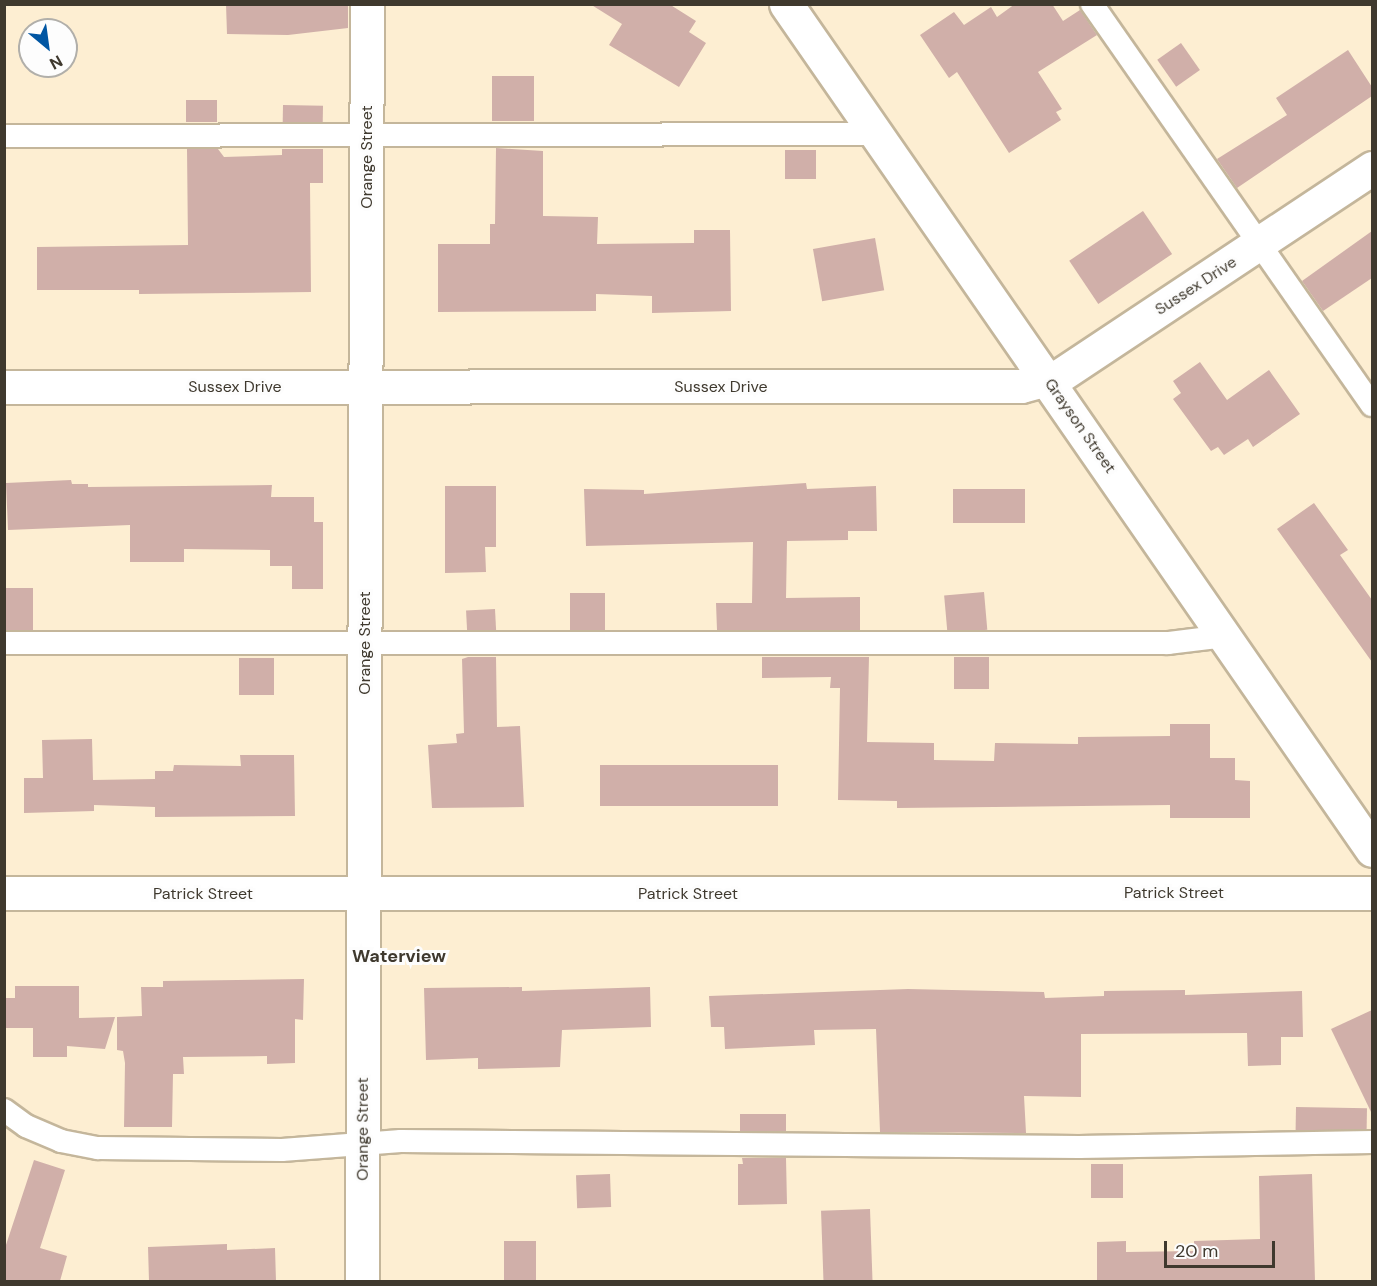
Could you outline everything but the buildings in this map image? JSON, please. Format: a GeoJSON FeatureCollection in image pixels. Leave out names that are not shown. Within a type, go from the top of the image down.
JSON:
{"type":"FeatureCollection","features":[{"type":"Feature","properties":{"kind":"street","name":"Orange Street"},"geometry":{"type":"LineString","coordinates":[[362,1281],[367,4]]}},
{"type":"Feature","properties":{"kind":"street","name":"Grayson Street"},"geometry":{"type":"LineString","coordinates":[[786,4],[1372,850]]}},
{"type":"Feature","properties":{"kind":"street","name":"Sussex Drive"},"geometry":{"type":"LineString","coordinates":[[4,387],[1021,386],[1048,380],[1372,168]]}},
{"type":"Feature","properties":{"kind":"street","name":"Patrick Street"},"geometry":{"type":"LineString","coordinates":[[4,893],[1372,893]]}},
{"type":"Feature","properties":{"kind":"lane"},"geometry":{"type":"LineString","coordinates":[[1092,4],[1372,405]]}},
{"type":"Feature","properties":{"kind":"lane"},"geometry":{"type":"LineString","coordinates":[[4,136],[367,137],[877,134]]}},
{"type":"Feature","properties":{"kind":"lane"},"geometry":{"type":"LineString","coordinates":[[4,643],[365,640],[1168,643],[1225,636]]}},
{"type":"Feature","properties":{"kind":"lane"},"geometry":{"type":"LineString","coordinates":[[4,1110],[26,1126],[62,1141],[98,1148],[282,1150],[401,1141],[1079,1148],[1372,1142]]}},
{"type":"Feature","properties":{"kind":"district","name":"Waterview"},"geometry":{"type":"Point","coordinates":[399,956]}}]}
